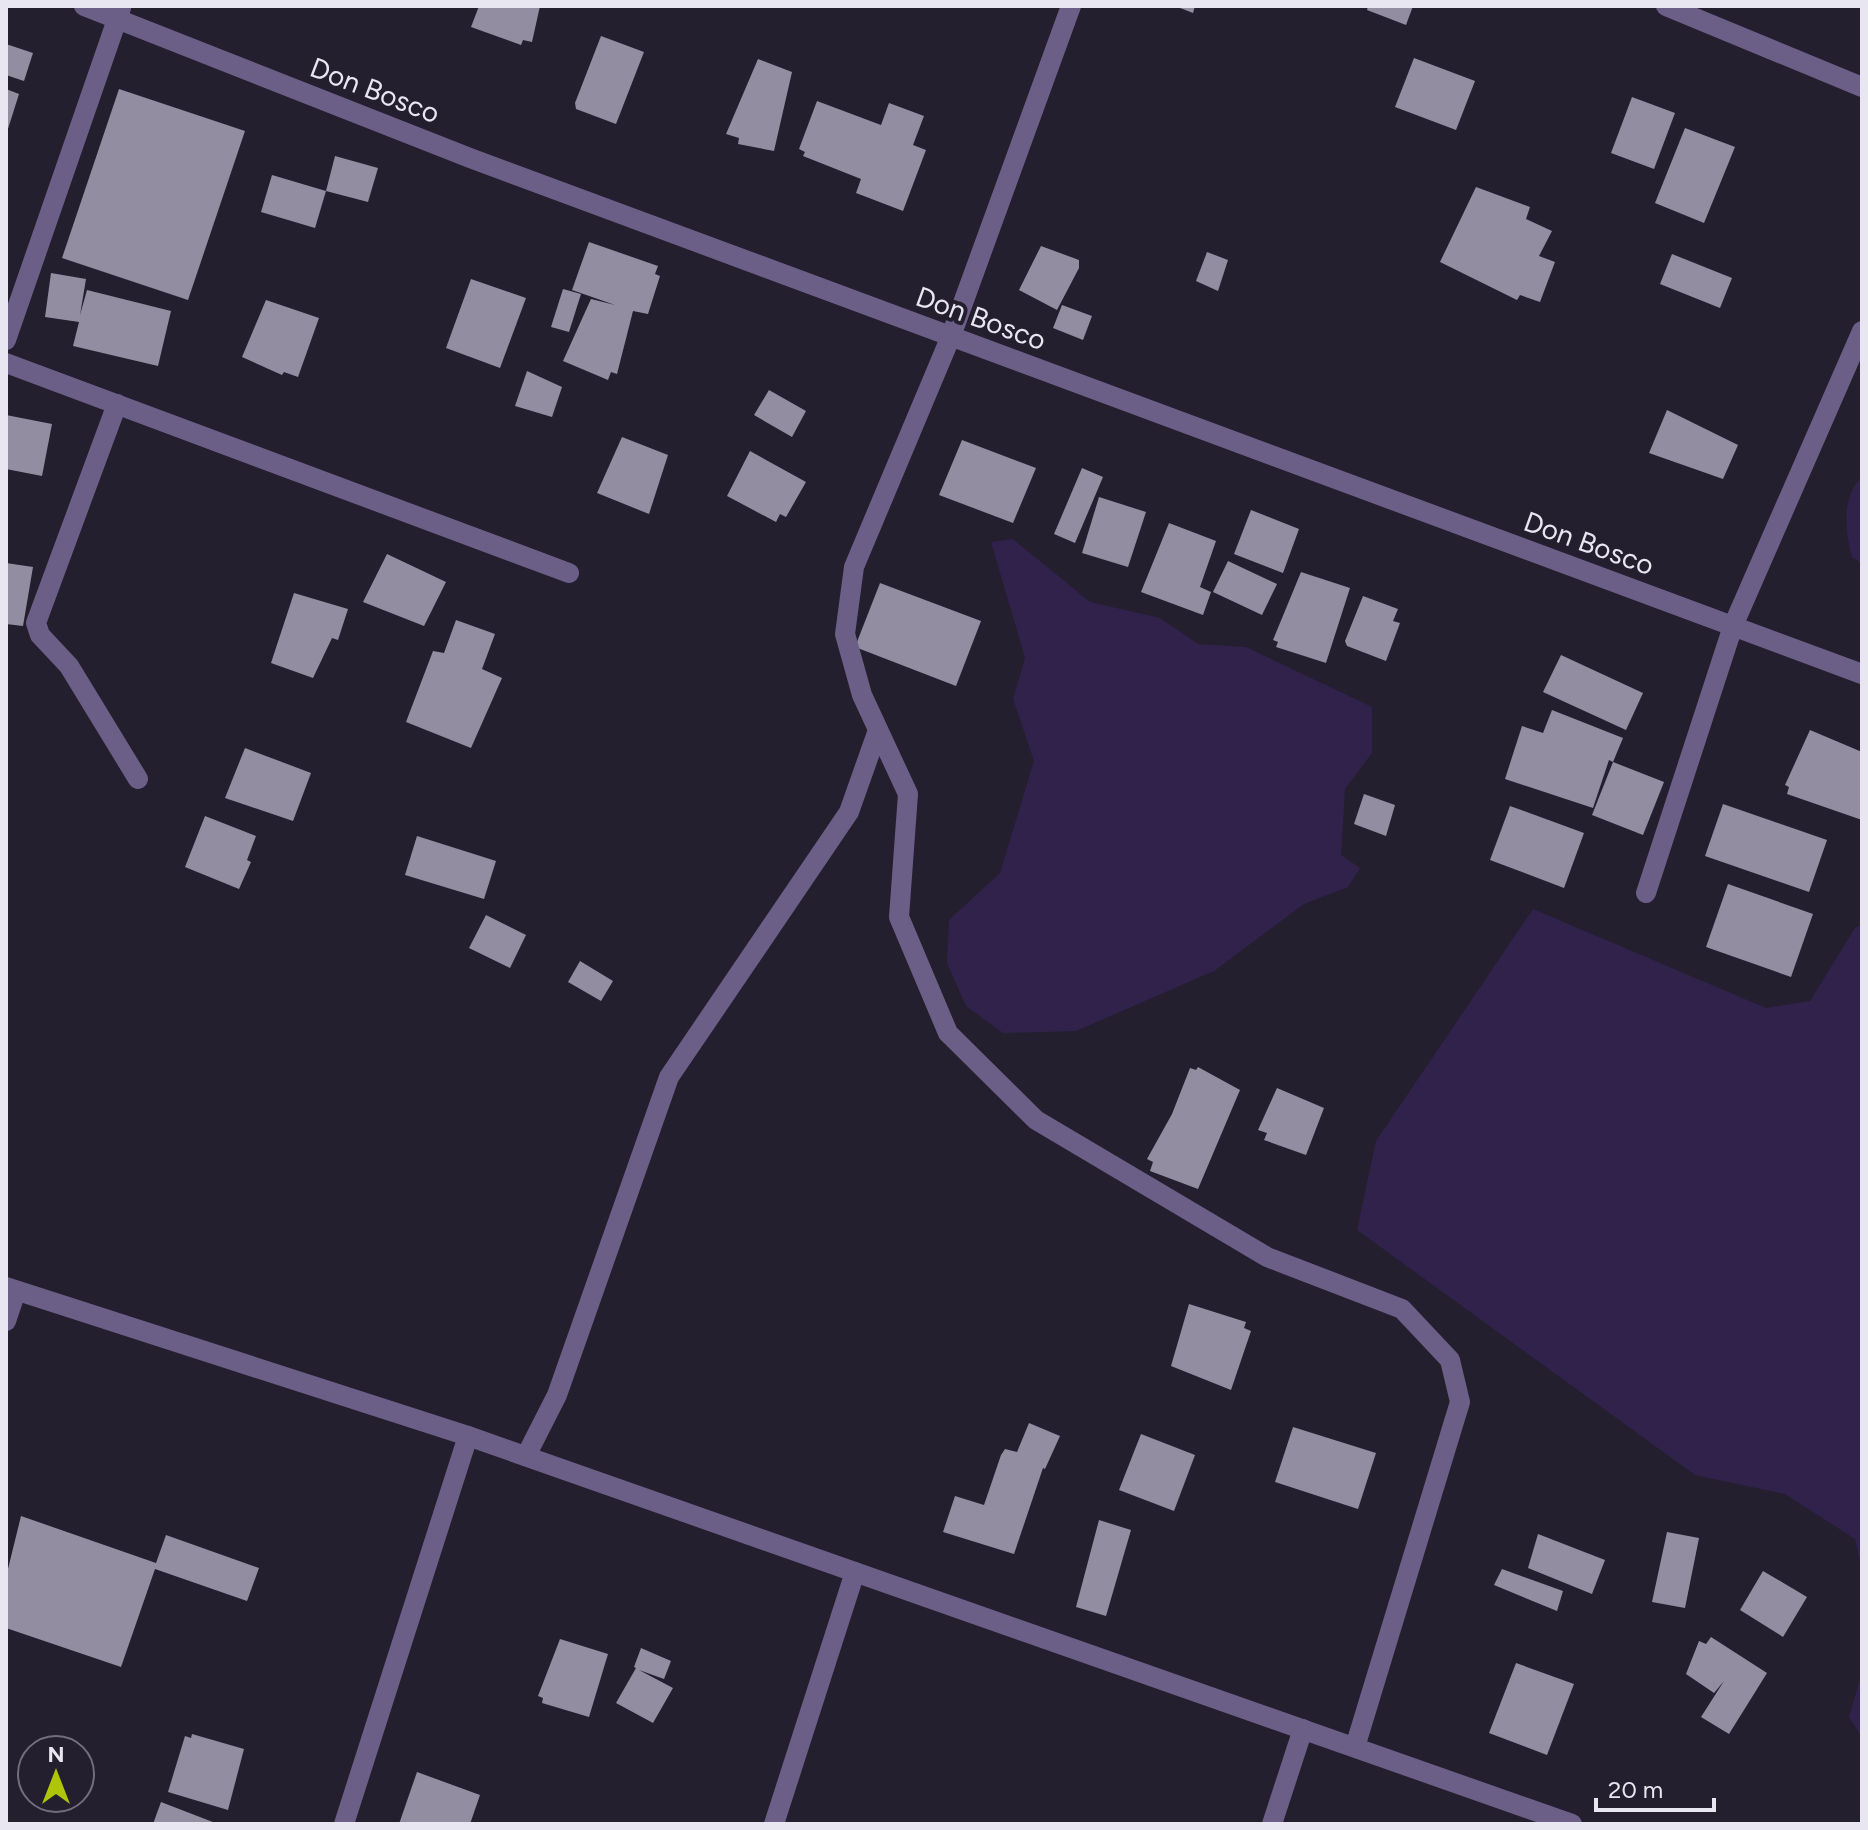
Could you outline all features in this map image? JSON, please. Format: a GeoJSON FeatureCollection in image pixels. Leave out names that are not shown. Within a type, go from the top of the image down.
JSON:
{"type":"FeatureCollection","features":[{"type":"Feature","properties":{"kind":"street","name":"Don Bosco"},"geometry":{"type":"LineString","coordinates":[[84,6],[119,12],[470,158],[1862,674]]}},
{"type":"Feature","properties":{"kind":"street"},"geometry":{"type":"LineString","coordinates":[[1071,6],[951,336],[854,567],[845,634],[862,695],[908,794],[899,917],[948,1033],[1036,1120],[1267,1257],[1402,1309],[1450,1360],[1460,1402],[1355,1747]]}},
{"type":"Feature","properties":{"kind":"street"},"geometry":{"type":"LineString","coordinates":[[1666,6],[1862,87]]}},
{"type":"Feature","properties":{"kind":"street"},"geometry":{"type":"LineString","coordinates":[[6,340],[119,12]]}},
{"type":"Feature","properties":{"kind":"street"},"geometry":{"type":"LineString","coordinates":[[1646,893],[1733,626],[1862,331]]}},
{"type":"Feature","properties":{"kind":"street"},"geometry":{"type":"LineString","coordinates":[[6,363],[569,573]]}},
{"type":"Feature","properties":{"kind":"street"},"geometry":{"type":"LineString","coordinates":[[117,404],[36,623],[40,635],[69,666],[138,779]]}},
{"type":"Feature","properties":{"kind":"street"},"geometry":{"type":"LineString","coordinates":[[526,1456],[557,1395],[669,1077],[849,812],[878,730]]}},
{"type":"Feature","properties":{"kind":"street"},"geometry":{"type":"LineString","coordinates":[[6,1321],[11,1289],[468,1436],[1572,1824]]}},
{"type":"Feature","properties":{"kind":"street"},"geometry":{"type":"LineString","coordinates":[[344,1824],[468,1436]]}},
{"type":"Feature","properties":{"kind":"street"},"geometry":{"type":"LineString","coordinates":[[774,1824],[855,1572]]}},
{"type":"Feature","properties":{"kind":"street"},"geometry":{"type":"LineString","coordinates":[[1272,1824],[1303,1729]]}},
{"type":"Feature","properties":{"kind":"shaded area"},"geometry":{"type":"Polygon","coordinates":[[[1862,477],[1860,562],[1852,557],[1846,514],[1851,494],[1862,477]]]}},
{"type":"Feature","properties":{"kind":"shaded area"},"geometry":{"type":"Polygon","coordinates":[[[1013,539],[1090,602],[1160,618],[1198,644],[1246,647],[1372,707],[1372,753],[1345,789],[1341,855],[1360,868],[1348,887],[1304,904],[1214,971],[1076,1031],[1003,1033],[966,1006],[947,963],[949,920],[1000,873],[1034,761],[1013,699],[1025,658],[991,542],[1013,539]]]}},
{"type":"Feature","properties":{"kind":"shaded area"},"geometry":{"type":"Polygon","coordinates":[[[1533,909],[1766,1008],[1810,1001],[1855,928],[1862,925],[1862,1570],[1855,1539],[1785,1494],[1695,1475],[1357,1230],[1376,1141],[1533,909]]]}},
{"type":"Feature","properties":{"kind":"shaded area"},"geometry":{"type":"Polygon","coordinates":[[[1862,1672],[1862,1737],[1849,1717],[1862,1672]]]}},
{"type":"Feature","properties":{"kind":"building"},"geometry":{"type":"Polygon","coordinates":[[[479,6],[540,6],[532,42],[523,40],[521,45],[471,27],[479,6]]]}},
{"type":"Feature","properties":{"kind":"building"},"geometry":{"type":"Polygon","coordinates":[[[1175,6],[1195,6],[1193,13],[1175,6]]]}},
{"type":"Feature","properties":{"kind":"building"},"geometry":{"type":"Polygon","coordinates":[[[1368,6],[1413,6],[1406,25],[1367,10],[1368,6]]]}},
{"type":"Feature","properties":{"kind":"building"},"geometry":{"type":"Polygon","coordinates":[[[601,36],[644,52],[616,124],[576,109],[575,103],[601,36]]]}},
{"type":"Feature","properties":{"kind":"building"},"geometry":{"type":"Polygon","coordinates":[[[6,44],[33,53],[24,81],[6,75],[6,44]]]}},
{"type":"Feature","properties":{"kind":"building"},"geometry":{"type":"Polygon","coordinates":[[[1414,58],[1475,81],[1456,130],[1395,107],[1414,58]]]}},
{"type":"Feature","properties":{"kind":"building"},"geometry":{"type":"Polygon","coordinates":[[[758,59],[792,72],[774,151],[738,144],[739,138],[726,134],[758,59]]]}},
{"type":"Feature","properties":{"kind":"building"},"geometry":{"type":"Polygon","coordinates":[[[6,89],[19,94],[7,132],[6,132],[6,89]]]}},
{"type":"Feature","properties":{"kind":"building"},"geometry":{"type":"Polygon","coordinates":[[[119,89],[245,131],[188,300],[62,258],[119,89]]]}},
{"type":"Feature","properties":{"kind":"building"},"geometry":{"type":"Polygon","coordinates":[[[1632,97],[1675,113],[1654,169],[1611,153],[1632,97]]]}},
{"type":"Feature","properties":{"kind":"building"},"geometry":{"type":"Polygon","coordinates":[[[817,101],[881,125],[889,103],[924,116],[913,145],[926,150],[903,211],[856,193],[861,179],[803,156],[805,152],[799,149],[817,101]]]}},
{"type":"Feature","properties":{"kind":"building"},"geometry":{"type":"Polygon","coordinates":[[[1685,128],[1735,147],[1704,223],[1655,203],[1685,128]]]}},
{"type":"Feature","properties":{"kind":"building"},"geometry":{"type":"Polygon","coordinates":[[[335,156],[378,168],[368,202],[326,191],[335,156]]]}},
{"type":"Feature","properties":{"kind":"building"},"geometry":{"type":"Polygon","coordinates":[[[272,175],[326,191],[315,228],[261,212],[272,175]]]}},
{"type":"Feature","properties":{"kind":"building"},"geometry":{"type":"Polygon","coordinates":[[[1476,187],[1530,207],[1526,219],[1552,231],[1539,256],[1555,262],[1540,302],[1520,295],[1517,300],[1440,262],[1476,187]]]}},
{"type":"Feature","properties":{"kind":"building"},"geometry":{"type":"Polygon","coordinates":[[[589,242],[658,266],[655,274],[660,276],[648,314],[633,311],[617,374],[611,372],[608,380],[563,361],[591,299],[615,305],[572,290],[589,242]]]}},
{"type":"Feature","properties":{"kind":"building"},"geometry":{"type":"Polygon","coordinates":[[[1041,246],[1079,260],[1079,268],[1057,310],[1019,290],[1041,246]]]}},
{"type":"Feature","properties":{"kind":"building"},"geometry":{"type":"Polygon","coordinates":[[[1207,252],[1228,260],[1218,291],[1196,281],[1207,252]]]}},
{"type":"Feature","properties":{"kind":"building"},"geometry":{"type":"Polygon","coordinates":[[[1672,254],[1732,278],[1720,308],[1660,284],[1672,254]]]}},
{"type":"Feature","properties":{"kind":"building"},"geometry":{"type":"Polygon","coordinates":[[[51,273],[86,279],[80,315],[87,290],[171,311],[158,366],[73,346],[79,322],[45,317],[51,273]]]}},
{"type":"Feature","properties":{"kind":"building"},"geometry":{"type":"Polygon","coordinates":[[[471,279],[526,298],[500,368],[446,348],[471,279]]]}},
{"type":"Feature","properties":{"kind":"building"},"geometry":{"type":"Polygon","coordinates":[[[563,289],[581,294],[569,332],[551,327],[563,289]]]}},
{"type":"Feature","properties":{"kind":"building"},"geometry":{"type":"Polygon","coordinates":[[[266,300],[319,318],[298,377],[284,372],[282,375],[242,357],[266,300]]]}},
{"type":"Feature","properties":{"kind":"building"},"geometry":{"type":"Polygon","coordinates":[[[1062,305],[1092,316],[1083,340],[1053,328],[1062,305]]]}},
{"type":"Feature","properties":{"kind":"building"},"geometry":{"type":"Polygon","coordinates":[[[527,371],[562,387],[552,417],[515,406],[527,371]]]}},
{"type":"Feature","properties":{"kind":"building"},"geometry":{"type":"Polygon","coordinates":[[[769,390],[806,411],[792,437],[754,415],[769,390]]]}},
{"type":"Feature","properties":{"kind":"building"},"geometry":{"type":"Polygon","coordinates":[[[1667,410],[1738,445],[1723,479],[1649,453],[1667,410]]]}},
{"type":"Feature","properties":{"kind":"building"},"geometry":{"type":"Polygon","coordinates":[[[6,415],[52,424],[42,476],[6,469],[6,415]]]}},
{"type":"Feature","properties":{"kind":"building"},"geometry":{"type":"Polygon","coordinates":[[[622,437],[668,455],[649,514],[597,493],[622,437]]]}},
{"type":"Feature","properties":{"kind":"building"},"geometry":{"type":"Polygon","coordinates":[[[962,440],[1036,468],[1013,523],[939,495],[962,440]]]}},
{"type":"Feature","properties":{"kind":"building"},"geometry":{"type":"Polygon","coordinates":[[[750,451],[806,482],[786,517],[780,514],[776,522],[727,496],[750,451]]]}},
{"type":"Feature","properties":{"kind":"building"},"geometry":{"type":"Polygon","coordinates":[[[1082,468],[1103,477],[1075,543],[1054,534],[1082,468]]]}},
{"type":"Feature","properties":{"kind":"building"},"geometry":{"type":"Polygon","coordinates":[[[1099,497],[1146,512],[1128,567],[1082,553],[1099,497]]]}},
{"type":"Feature","properties":{"kind":"building"},"geometry":{"type":"Polygon","coordinates":[[[1251,510],[1299,529],[1283,573],[1234,554],[1251,510]]]}},
{"type":"Feature","properties":{"kind":"building"},"geometry":{"type":"Polygon","coordinates":[[[1169,523],[1216,541],[1200,587],[1211,592],[1203,615],[1141,592],[1169,523]]]}},
{"type":"Feature","properties":{"kind":"building"},"geometry":{"type":"Polygon","coordinates":[[[387,554],[446,582],[424,626],[363,602],[387,554]]]}},
{"type":"Feature","properties":{"kind":"building"},"geometry":{"type":"Polygon","coordinates":[[[1228,561],[1277,584],[1262,615],[1213,592],[1228,561]]]}},
{"type":"Feature","properties":{"kind":"building"},"geometry":{"type":"Polygon","coordinates":[[[6,563],[33,567],[23,626],[6,624],[6,563]]]}},
{"type":"Feature","properties":{"kind":"building"},"geometry":{"type":"Polygon","coordinates":[[[1301,572],[1350,588],[1326,663],[1276,647],[1278,642],[1273,640],[1301,572]]]}},
{"type":"Feature","properties":{"kind":"building"},"geometry":{"type":"Polygon","coordinates":[[[880,583],[981,621],[956,686],[855,647],[880,583]]]}},
{"type":"Feature","properties":{"kind":"building"},"geometry":{"type":"Polygon","coordinates":[[[294,593],[348,609],[338,640],[332,638],[313,678],[271,663],[294,593]]]}},
{"type":"Feature","properties":{"kind":"building"},"geometry":{"type":"Polygon","coordinates":[[[1363,596],[1398,609],[1393,621],[1400,623],[1386,661],[1347,646],[1345,641],[1363,596]]]}},
{"type":"Feature","properties":{"kind":"building"},"geometry":{"type":"Polygon","coordinates":[[[456,620],[495,634],[482,669],[502,678],[471,748],[406,722],[433,651],[444,653],[456,620]]]}},
{"type":"Feature","properties":{"kind":"building"},"geometry":{"type":"Polygon","coordinates":[[[1561,655],[1643,693],[1626,730],[1543,692],[1561,655]]]}},
{"type":"Feature","properties":{"kind":"building"},"geometry":{"type":"Polygon","coordinates":[[[1552,710],[1623,738],[1613,762],[1609,760],[1593,808],[1505,779],[1522,726],[1543,733],[1552,710]]]}},
{"type":"Feature","properties":{"kind":"building"},"geometry":{"type":"Polygon","coordinates":[[[1810,730],[1862,752],[1862,820],[1787,794],[1789,787],[1785,785],[1810,730]]]}},
{"type":"Feature","properties":{"kind":"building"},"geometry":{"type":"Polygon","coordinates":[[[245,748],[311,773],[293,821],[225,798],[245,748]]]}},
{"type":"Feature","properties":{"kind":"building"},"geometry":{"type":"Polygon","coordinates":[[[1613,762],[1664,782],[1643,835],[1592,815],[1613,762]]]}},
{"type":"Feature","properties":{"kind":"building"},"geometry":{"type":"Polygon","coordinates":[[[1364,794],[1395,805],[1386,836],[1354,824],[1364,794]]]}},
{"type":"Feature","properties":{"kind":"building"},"geometry":{"type":"Polygon","coordinates":[[[1723,804],[1827,840],[1809,892],[1705,856],[1723,804]]]}},
{"type":"Feature","properties":{"kind":"building"},"geometry":{"type":"Polygon","coordinates":[[[1510,806],[1584,833],[1564,888],[1490,860],[1510,806]]]}},
{"type":"Feature","properties":{"kind":"building"},"geometry":{"type":"Polygon","coordinates":[[[205,816],[256,836],[247,860],[251,862],[239,889],[185,867],[205,816]]]}},
{"type":"Feature","properties":{"kind":"building"},"geometry":{"type":"Polygon","coordinates":[[[417,836],[496,861],[484,899],[405,875],[417,836]]]}},
{"type":"Feature","properties":{"kind":"building"},"geometry":{"type":"Polygon","coordinates":[[[1728,884],[1813,914],[1791,977],[1706,947],[1728,884]]]}},
{"type":"Feature","properties":{"kind":"building"},"geometry":{"type":"Polygon","coordinates":[[[486,915],[526,935],[510,968],[469,948],[486,915]]]}},
{"type":"Feature","properties":{"kind":"building"},"geometry":{"type":"Polygon","coordinates":[[[580,961],[613,981],[601,1001],[568,982],[580,961]]]}},
{"type":"Feature","properties":{"kind":"building"},"geometry":{"type":"Polygon","coordinates":[[[1198,1067],[1240,1090],[1198,1189],[1150,1171],[1153,1162],[1147,1159],[1172,1114],[1190,1068],[1196,1070],[1198,1067]]]}},
{"type":"Feature","properties":{"kind":"building"},"geometry":{"type":"Polygon","coordinates":[[[1277,1088],[1324,1108],[1306,1155],[1264,1140],[1267,1133],[1258,1130],[1277,1088]]]}},
{"type":"Feature","properties":{"kind":"building"},"geometry":{"type":"Polygon","coordinates":[[[1189,1304],[1246,1322],[1244,1328],[1251,1331],[1231,1390],[1171,1366],[1189,1304]]]}},
{"type":"Feature","properties":{"kind":"building"},"geometry":{"type":"Polygon","coordinates":[[[1029,1423],[1060,1436],[1043,1468],[1014,1554],[943,1532],[955,1496],[984,1505],[1001,1455],[1005,1449],[1017,1452],[1029,1423]]]}},
{"type":"Feature","properties":{"kind":"building"},"geometry":{"type":"Polygon","coordinates":[[[1293,1427],[1376,1453],[1358,1509],[1275,1482],[1293,1427]]]}},
{"type":"Feature","properties":{"kind":"building"},"geometry":{"type":"Polygon","coordinates":[[[1141,1434],[1195,1455],[1174,1511],[1119,1490],[1141,1434]]]}},
{"type":"Feature","properties":{"kind":"building"},"geometry":{"type":"Polygon","coordinates":[[[21,1516],[156,1563],[166,1535],[259,1568],[247,1601],[155,1569],[121,1667],[6,1628],[6,1577],[21,1516]]]}},
{"type":"Feature","properties":{"kind":"building"},"geometry":{"type":"Polygon","coordinates":[[[1099,1520],[1131,1530],[1106,1616],[1076,1607],[1099,1520]]]}},
{"type":"Feature","properties":{"kind":"building"},"geometry":{"type":"Polygon","coordinates":[[[1667,1532],[1699,1538],[1685,1608],[1652,1602],[1667,1532]]]}},
{"type":"Feature","properties":{"kind":"building"},"geometry":{"type":"Polygon","coordinates":[[[1538,1534],[1605,1560],[1592,1594],[1528,1568],[1538,1534]]]}},
{"type":"Feature","properties":{"kind":"building"},"geometry":{"type":"Polygon","coordinates":[[[1502,1569],[1563,1591],[1557,1611],[1494,1585],[1502,1569]]]}},
{"type":"Feature","properties":{"kind":"building"},"geometry":{"type":"Polygon","coordinates":[[[1763,1571],[1807,1597],[1783,1637],[1740,1610],[1763,1571]]]}},
{"type":"Feature","properties":{"kind":"building"},"geometry":{"type":"Polygon","coordinates":[[[1711,1637],[1767,1673],[1729,1734],[1701,1717],[1724,1681],[1714,1693],[1686,1674],[1699,1641],[1706,1644],[1711,1637]]]}},
{"type":"Feature","properties":{"kind":"building"},"geometry":{"type":"Polygon","coordinates":[[[560,1639],[608,1654],[589,1717],[542,1703],[543,1698],[538,1696],[560,1639]]]}},
{"type":"Feature","properties":{"kind":"building"},"geometry":{"type":"Polygon","coordinates":[[[641,1648],[671,1661],[664,1679],[639,1670],[673,1688],[653,1723],[616,1703],[636,1668],[641,1648]]]}},
{"type":"Feature","properties":{"kind":"building"},"geometry":{"type":"Polygon","coordinates":[[[1516,1663],[1574,1684],[1547,1755],[1489,1733],[1516,1663]]]}},
{"type":"Feature","properties":{"kind":"building"},"geometry":{"type":"Polygon","coordinates":[[[192,1734],[244,1749],[228,1810],[168,1792],[185,1736],[191,1738],[192,1734]]]}},
{"type":"Feature","properties":{"kind":"building"},"geometry":{"type":"Polygon","coordinates":[[[417,1772],[480,1795],[470,1824],[399,1824],[417,1772]]]}},
{"type":"Feature","properties":{"kind":"building"},"geometry":{"type":"Polygon","coordinates":[[[161,1802],[218,1824],[153,1824],[161,1802]]]}}]}
